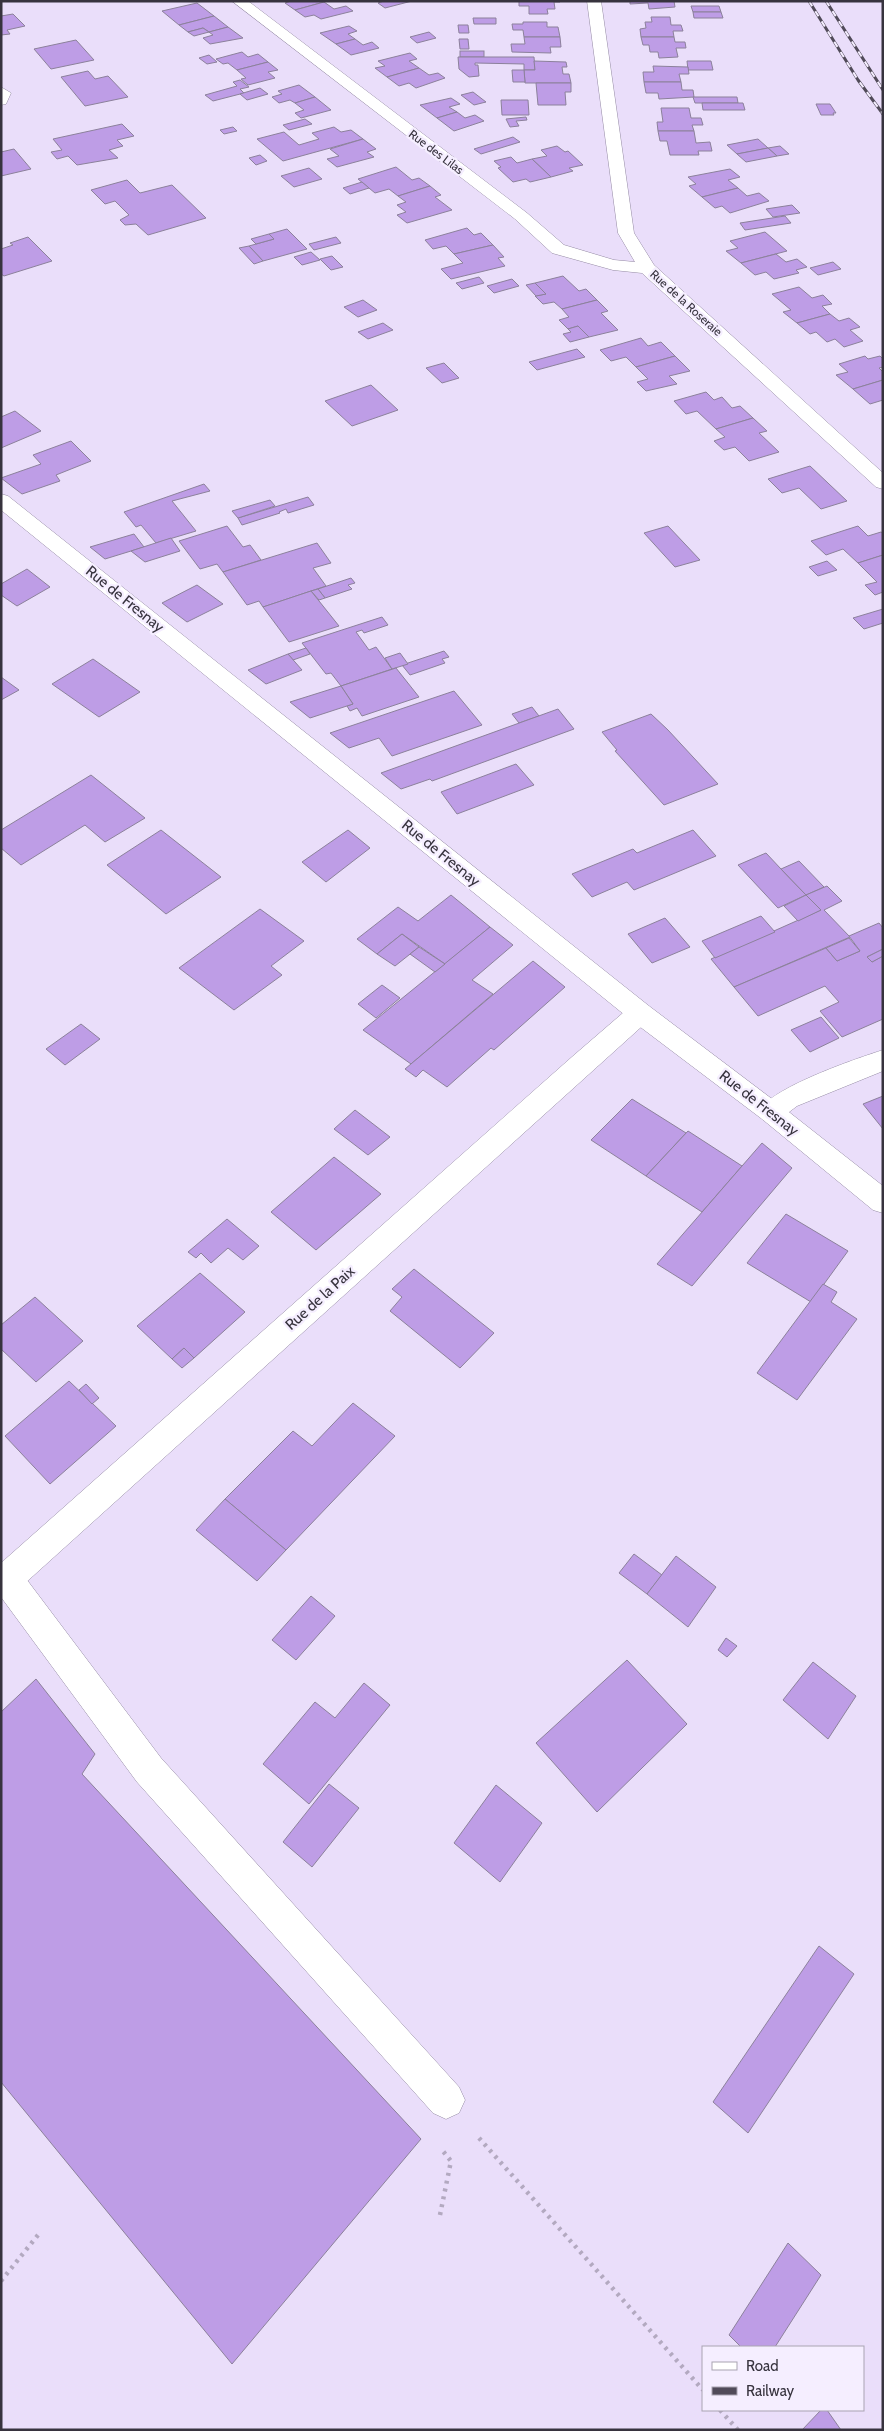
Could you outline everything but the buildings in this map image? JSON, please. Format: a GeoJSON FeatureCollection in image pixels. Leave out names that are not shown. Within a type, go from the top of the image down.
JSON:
{"type":"FeatureCollection","features":[{"type":"Feature","properties":{"kind":"street","name":"Rue des Lilas"},"geometry":{"type":"LineString","coordinates":[[239,1],[521,216],[558,249],[613,265],[647,268]]}},
{"type":"Feature","properties":{"kind":"street","name":"Rue de la Roseraie"},"geometry":{"type":"LineString","coordinates":[[594,1],[626,233],[647,268],[883,483]]}},
{"type":"Feature","properties":{"kind":"street"},"geometry":{"type":"LineString","coordinates":[[1,91],[4,94],[1,101]]}},
{"type":"Feature","properties":{"kind":"street","name":"Rue de Fresnay"},"geometry":{"type":"LineString","coordinates":[[1,500],[640,1013],[771,1112],[883,1202]]}},
{"type":"Feature","properties":{"kind":"street","name":"Rue de la Paix"},"geometry":{"type":"LineString","coordinates":[[4,1581],[640,1013]]}},
{"type":"Feature","properties":{"kind":"street"},"geometry":{"type":"LineString","coordinates":[[771,1112],[788,1099],[883,1060]]}},
{"type":"Feature","properties":{"kind":"street"},"geometry":{"type":"LineString","coordinates":[[4,1581],[149,1770],[446,2100]]}},
{"type":"Feature","properties":{"kind":"path"},"geometry":{"type":"LineString","coordinates":[[446,2100],[702,2389]]}},
{"type":"Feature","properties":{"kind":"path"},"geometry":{"type":"LineString","coordinates":[[439,2148],[451,2161],[440,2215]]}},
{"type":"Feature","properties":{"kind":"path"},"geometry":{"type":"LineString","coordinates":[[1,2281],[38,2235]]}},
{"type":"Feature","properties":{"kind":"path"},"geometry":{"type":"LineString","coordinates":[[721,2411],[738,2430]]}},
{"type":"Feature","properties":{"kind":"railway"},"geometry":{"type":"LineString","coordinates":[[809,1],[858,80],[883,114]]}},
{"type":"Feature","properties":{"kind":"railway"},"geometry":{"type":"LineString","coordinates":[[826,1],[883,90]]}}]}
